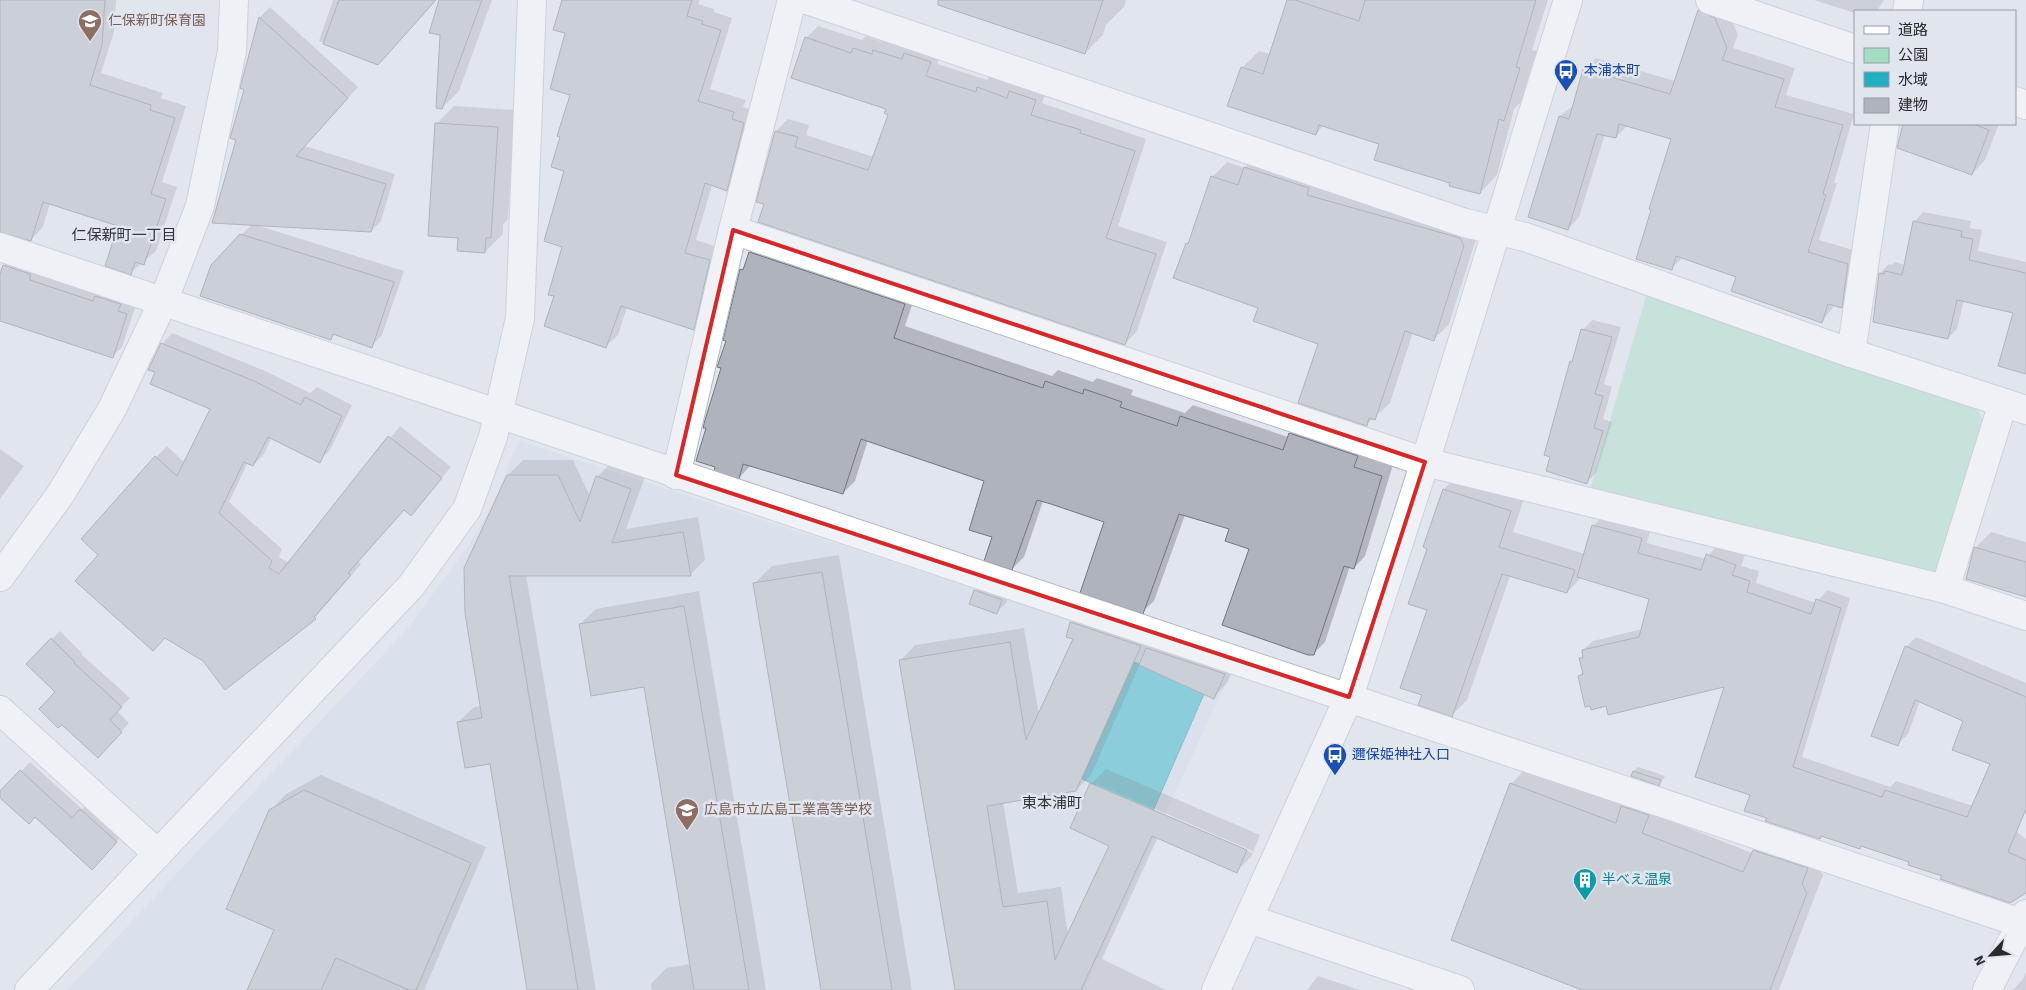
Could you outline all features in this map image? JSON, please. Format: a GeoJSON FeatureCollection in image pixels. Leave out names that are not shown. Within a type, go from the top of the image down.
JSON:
{"type":"FeatureCollection","features":[{"type":"Feature","properties":{"kind":"street"},"geometry":{"type":"LineString","coordinates":[[0,577],[60,496],[112,409],[163,302],[200,206],[232,51],[234,0]]}},
{"type":"Feature","properties":{"kind":"street"},"geometry":{"type":"LineString","coordinates":[[29,990],[411,586],[466,509],[498,416],[520,318],[532,0]]}},
{"type":"Feature","properties":{"kind":"street"},"geometry":{"type":"LineString","coordinates":[[676,475],[733,230],[792,0]]}},
{"type":"Feature","properties":{"kind":"street"},"geometry":{"type":"LineString","coordinates":[[807,0],[1465,223],[1525,237],[1851,353],[2015,407],[1945,589]]}},
{"type":"Feature","properties":{"kind":"street"},"geometry":{"type":"LineString","coordinates":[[1216,990],[1349,697],[1425,462],[1568,0]]}},
{"type":"Feature","properties":{"kind":"street"},"geometry":{"type":"LineString","coordinates":[[1710,0],[1854,49]]}},
{"type":"Feature","properties":{"kind":"street"},"geometry":{"type":"LineString","coordinates":[[1851,353],[1886,125]]}},
{"type":"Feature","properties":{"kind":"street"},"geometry":{"type":"LineString","coordinates":[[733,230],[1425,462],[1945,589],[2026,616]]}},
{"type":"Feature","properties":{"kind":"street"},"geometry":{"type":"LineString","coordinates":[[0,247],[498,416],[2024,919],[1987,990]]}},
{"type":"Feature","properties":{"kind":"street"},"geometry":{"type":"LineString","coordinates":[[0,710],[158,854]]}},
{"type":"Feature","properties":{"kind":"street"},"geometry":{"type":"LineString","coordinates":[[1249,919],[1460,990]]}},
{"type":"Feature","properties":{"kind":"highlighted area"},"geometry":{"type":"Polygon","coordinates":[[[733,230],[1425,462],[1349,697],[676,475],[733,230]]]}},
{"type":"Feature","properties":{"kind":"shaded area","name":"広島市立広島工業高等学校"},"geometry":{"type":"Polygon","coordinates":[[[519,441],[1231,672],[1084,990],[67,990],[407,629],[468,546],[491,507],[519,441]]]}},
{"type":"Feature","properties":{"kind":"green space"},"geometry":{"type":"Polygon","coordinates":[[[1646,296],[1977,408],[1985,425],[1940,567],[1926,576],[1589,493],[1646,296]]]}},
{"type":"Feature","properties":{"kind":"water"},"geometry":{"type":"Polygon","coordinates":[[[1134,662],[1204,694],[1153,811],[1082,779],[1134,662]]]}},
{"type":"Feature","properties":{"kind":"building"},"geometry":{"type":"Polygon","coordinates":[[[0,0],[105,0],[102,45],[90,85],[151,105],[150,110],[175,118],[151,194],[166,199],[144,265],[135,262],[131,275],[105,266],[118,226],[43,202],[31,241],[0,232],[0,0]]]}},
{"type":"Feature","properties":{"kind":"building"},"geometry":{"type":"Polygon","coordinates":[[[339,0],[436,0],[378,65],[323,44],[339,0]]]}},
{"type":"Feature","properties":{"kind":"building"},"geometry":{"type":"Polygon","coordinates":[[[439,0],[482,0],[442,109],[436,108],[440,35],[429,33],[439,0]]]}},
{"type":"Feature","properties":{"kind":"building"},"geometry":{"type":"Polygon","coordinates":[[[562,0],[692,0],[687,16],[703,21],[702,24],[721,30],[698,101],[734,112],[732,119],[744,123],[727,191],[705,183],[685,253],[710,260],[694,330],[621,306],[606,348],[544,326],[554,296],[548,295],[562,247],[544,241],[564,171],[551,167],[560,137],[557,136],[570,95],[550,89],[565,33],[553,30],[562,0]]]}},
{"type":"Feature","properties":{"kind":"building"},"geometry":{"type":"Polygon","coordinates":[[[938,0],[1103,0],[1085,54],[938,5],[938,0]]]}},
{"type":"Feature","properties":{"kind":"building"},"geometry":{"type":"Polygon","coordinates":[[[1287,0],[1295,0],[1359,21],[1365,0],[1536,0],[1516,67],[1520,68],[1504,121],[1499,119],[1480,194],[1449,186],[1450,183],[1374,160],[1379,144],[1319,125],[1316,135],[1227,106],[1241,67],[1263,74],[1287,0]]]}},
{"type":"Feature","properties":{"kind":"building"},"geometry":{"type":"Polygon","coordinates":[[[1698,10],[1715,18],[1727,48],[1722,60],[1784,79],[1775,107],[1843,125],[1823,194],[1826,195],[1808,252],[1848,264],[1842,308],[1828,304],[1822,323],[1731,291],[1736,277],[1676,256],[1672,270],[1636,259],[1651,210],[1649,209],[1671,139],[1619,124],[1616,138],[1597,134],[1568,230],[1528,217],[1559,116],[1569,119],[1583,69],[1670,94],[1698,10]]]}},
{"type":"Feature","properties":{"kind":"building"},"geometry":{"type":"Polygon","coordinates":[[[259,17],[348,98],[296,156],[386,184],[371,232],[212,223],[236,140],[230,138],[244,90],[240,88],[259,17]]]}},
{"type":"Feature","properties":{"kind":"building"},"geometry":{"type":"Polygon","coordinates":[[[805,37],[851,53],[853,48],[872,54],[873,50],[902,59],[904,53],[931,62],[926,76],[976,92],[977,87],[1007,98],[1009,91],[1036,100],[1031,115],[1081,130],[1080,133],[1135,151],[1106,238],[1156,254],[1125,345],[758,222],[764,204],[756,202],[775,131],[798,137],[795,147],[868,170],[888,115],[884,113],[886,109],[791,78],[805,37]]]}},
{"type":"Feature","properties":{"kind":"building"},"geometry":{"type":"Polygon","coordinates":[[[435,123],[498,127],[491,238],[486,238],[485,253],[457,251],[458,238],[428,236],[435,123]]]}},
{"type":"Feature","properties":{"kind":"building"},"geometry":{"type":"Polygon","coordinates":[[[1903,125],[1976,125],[1989,130],[1972,175],[1897,148],[1903,125]]]}},
{"type":"Feature","properties":{"kind":"building"},"geometry":{"type":"Polygon","coordinates":[[[1244,167],[1309,188],[1307,195],[1460,238],[1464,246],[1434,341],[1405,331],[1375,420],[1369,418],[1367,426],[1298,403],[1318,344],[1253,321],[1258,308],[1173,278],[1186,243],[1188,244],[1211,176],[1238,185],[1244,167]]]}},
{"type":"Feature","properties":{"kind":"building"},"geometry":{"type":"Polygon","coordinates":[[[1913,221],[1962,231],[1961,237],[1973,239],[1969,260],[2026,273],[2026,374],[1998,366],[2013,313],[1957,300],[1948,339],[1873,322],[1879,273],[1884,274],[1885,271],[1902,275],[1913,221]]]}},
{"type":"Feature","properties":{"kind":"building"},"geometry":{"type":"Polygon","coordinates":[[[240,234],[394,282],[372,348],[333,334],[331,340],[200,296],[211,265],[240,234]]]}},
{"type":"Feature","properties":{"kind":"building"},"geometry":{"type":"Polygon","coordinates":[[[749,252],[905,304],[894,338],[1043,388],[1045,381],[1083,394],[1084,389],[1122,402],[1120,407],[1177,426],[1180,416],[1283,450],[1289,433],[1358,456],[1354,467],[1382,476],[1354,569],[1344,566],[1314,655],[1308,655],[1222,625],[1249,549],[1225,541],[1229,529],[1179,514],[1143,614],[1080,593],[1104,522],[1037,500],[1012,570],[984,561],[992,537],[969,530],[984,481],[861,439],[843,494],[743,464],[739,479],[714,471],[715,467],[696,461],[706,428],[703,428],[705,420],[721,368],[717,367],[726,341],[723,340],[740,269],[743,270],[749,252]]]}},
{"type":"Feature","properties":{"kind":"building"},"geometry":{"type":"Polygon","coordinates":[[[3,265],[30,274],[30,280],[93,301],[95,296],[121,304],[118,311],[127,314],[113,358],[0,321],[0,274],[3,265]]]}},
{"type":"Feature","properties":{"kind":"building"},"geometry":{"type":"Polygon","coordinates":[[[1581,329],[1612,337],[1595,394],[1603,396],[1594,428],[1603,431],[1587,484],[1546,471],[1550,457],[1544,455],[1570,361],[1572,362],[1581,329]]]}},
{"type":"Feature","properties":{"kind":"building"},"geometry":{"type":"Polygon","coordinates":[[[161,343],[254,381],[301,405],[305,397],[342,416],[320,463],[268,437],[253,466],[244,462],[219,513],[272,561],[269,568],[279,574],[388,436],[442,478],[411,516],[404,510],[348,573],[351,575],[314,617],[316,619],[225,690],[203,661],[165,638],[153,651],[75,581],[98,555],[81,539],[155,456],[177,476],[210,409],[150,384],[155,372],[148,370],[161,343]]]}},
{"type":"Feature","properties":{"kind":"building"},"geometry":{"type":"Polygon","coordinates":[[[507,475],[558,475],[580,522],[596,476],[631,489],[612,543],[683,532],[691,576],[509,576],[578,990],[527,990],[490,764],[465,768],[457,722],[482,718],[465,613],[464,568],[507,475]]]}},
{"type":"Feature","properties":{"kind":"building"},"geometry":{"type":"Polygon","coordinates":[[[1443,489],[1511,511],[1499,547],[1575,570],[1567,593],[1502,574],[1452,717],[1418,705],[1422,695],[1400,688],[1427,610],[1408,604],[1427,549],[1423,547],[1443,489]]]}},
{"type":"Feature","properties":{"kind":"building"},"geometry":{"type":"Polygon","coordinates":[[[1592,525],[1642,538],[1638,553],[1701,570],[1706,554],[1736,565],[1732,575],[1750,581],[1747,592],[1811,614],[1816,599],[1841,608],[1793,767],[1882,797],[1885,790],[1967,817],[1990,764],[1952,750],[1963,721],[1915,700],[1898,746],[1871,736],[1905,646],[2026,697],[2026,809],[2008,852],[2026,860],[2026,893],[2010,903],[1940,879],[1942,876],[1908,865],[1909,862],[1861,846],[1860,849],[1821,836],[1820,839],[1765,821],[1767,818],[1744,811],[1750,795],[1695,777],[1724,687],[1608,715],[1606,706],[1591,710],[1590,706],[1585,707],[1578,676],[1583,674],[1579,658],[1583,658],[1582,650],[1639,637],[1649,599],[1577,577],[1592,525]]]}},
{"type":"Feature","properties":{"kind":"building"},"geometry":{"type":"Polygon","coordinates":[[[1974,547],[2026,562],[2026,597],[1966,579],[1974,547]]]}},
{"type":"Feature","properties":{"kind":"building"},"geometry":{"type":"Polygon","coordinates":[[[822,572],[892,990],[821,990],[753,583],[822,572]]]}},
{"type":"Feature","properties":{"kind":"building"},"geometry":{"type":"Polygon","coordinates":[[[974,590],[1002,600],[997,614],[969,604],[974,590]]]}},
{"type":"Feature","properties":{"kind":"building"},"geometry":{"type":"Polygon","coordinates":[[[684,606],[749,990],[694,990],[644,687],[591,696],[579,624],[684,606]]]}},
{"type":"Feature","properties":{"kind":"building"},"geometry":{"type":"Polygon","coordinates":[[[1070,622],[1141,646],[1076,791],[987,806],[1003,907],[1047,901],[1055,960],[1109,846],[1070,828],[1090,783],[1247,850],[1237,873],[1152,836],[1081,990],[955,990],[899,660],[1010,642],[1026,740],[1073,639],[1066,637],[1070,622]]]}},
{"type":"Feature","properties":{"kind":"building"},"geometry":{"type":"Polygon","coordinates":[[[51,638],[74,663],[122,707],[110,720],[122,732],[98,758],[62,725],[58,728],[39,709],[55,692],[26,664],[51,638]]]}},
{"type":"Feature","properties":{"kind":"building"},"geometry":{"type":"Polygon","coordinates":[[[1146,648],[1225,674],[1214,699],[1139,665],[1146,648]]]}},
{"type":"Feature","properties":{"kind":"building"},"geometry":{"type":"Polygon","coordinates":[[[20,770],[72,818],[80,809],[117,842],[92,870],[35,817],[29,824],[0,798],[0,791],[20,770]]]}},
{"type":"Feature","properties":{"kind":"building"},"geometry":{"type":"Polygon","coordinates":[[[1633,771],[1661,780],[1659,786],[1631,776],[1633,771]]]}},
{"type":"Feature","properties":{"kind":"building","name":"半べえ温泉"},"geometry":{"type":"Polygon","coordinates":[[[1510,783],[1616,823],[1621,806],[1649,815],[1642,833],[1743,872],[1753,850],[1808,868],[1802,884],[1807,893],[1770,990],[1582,990],[1451,940],[1510,783]]]}},
{"type":"Feature","properties":{"kind":"building"},"geometry":{"type":"Polygon","coordinates":[[[304,790],[471,863],[416,990],[409,990],[336,958],[321,990],[247,990],[274,930],[226,909],[269,810],[304,790]]]}},
{"type":"Feature","properties":{"kind":"place","name":"仁保新町保育園"},"geometry":{"type":"Point","coordinates":[90,42]}},
{"type":"Feature","properties":{"kind":"place","name":"本浦本町"},"geometry":{"type":"Point","coordinates":[1566,92]}},
{"type":"Feature","properties":{"kind":"place","name":"邇保姫神社入口"},"geometry":{"type":"Point","coordinates":[1335,776]}},
{"type":"Feature","properties":{"kind":"place","name":"広島市立広島工業高等学校"},"geometry":{"type":"Point","coordinates":[687,831]}},
{"type":"Feature","properties":{"kind":"place","name":"半べえ温泉"},"geometry":{"type":"Point","coordinates":[1585,901]}},
{"type":"Feature","properties":{"kind":"district","name":"仁保新町一丁目"},"geometry":{"type":"Point","coordinates":[124,235]}},
{"type":"Feature","properties":{"kind":"district","name":"東本浦町"},"geometry":{"type":"Point","coordinates":[1052,803]}}]}
